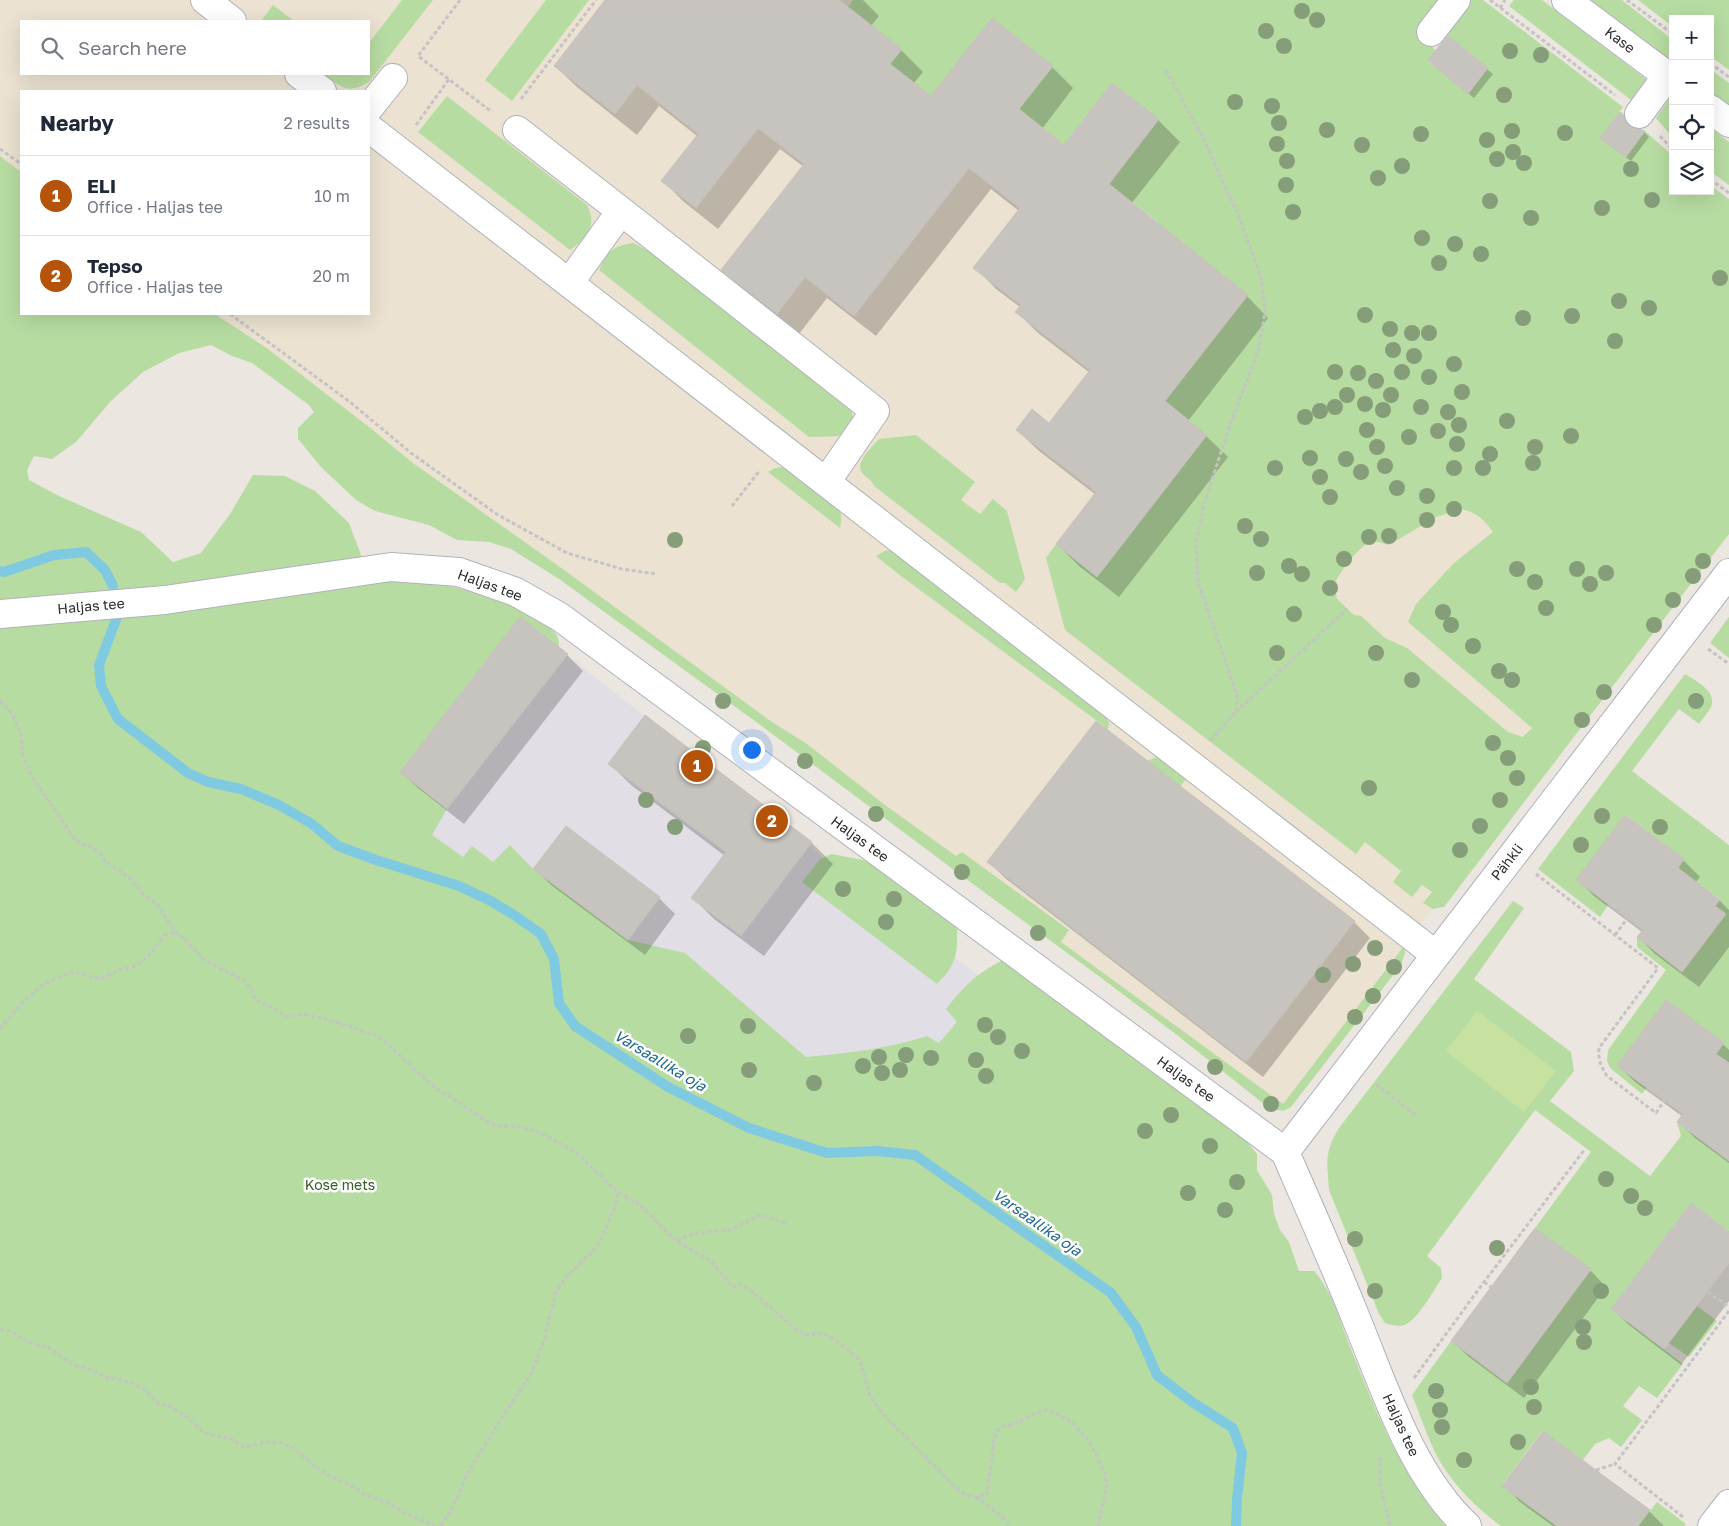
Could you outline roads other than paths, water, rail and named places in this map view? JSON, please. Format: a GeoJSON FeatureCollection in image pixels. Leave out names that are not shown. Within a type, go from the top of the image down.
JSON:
{"type":"FeatureCollection","features":[{"type":"Feature","properties":{"kind":"street"},"geometry":{"type":"LineString","coordinates":[[205,0],[231,20]]}},
{"type":"Feature","properties":{"kind":"street"},"geometry":{"type":"LineString","coordinates":[[1431,32],[1456,0]]}},
{"type":"Feature","properties":{"kind":"street","name":"Kase"},"geometry":{"type":"LineString","coordinates":[[1566,0],[1669,77]]}},
{"type":"Feature","properties":{"kind":"street"},"geometry":{"type":"LineString","coordinates":[[300,75],[321,90]]}},
{"type":"Feature","properties":{"kind":"street"},"geometry":{"type":"LineString","coordinates":[[370,107],[393,78]]}},
{"type":"Feature","properties":{"kind":"street"},"geometry":{"type":"LineString","coordinates":[[1639,114],[1669,79]]}},
{"type":"Feature","properties":{"kind":"street"},"geometry":{"type":"LineString","coordinates":[[1714,112],[1729,123]]}},
{"type":"Feature","properties":{"kind":"street"},"geometry":{"type":"LineString","coordinates":[[511,126],[875,411],[826,482]]}},
{"type":"Feature","properties":{"kind":"street"},"geometry":{"type":"LineString","coordinates":[[370,129],[1436,955]]}},
{"type":"Feature","properties":{"kind":"street"},"geometry":{"type":"LineString","coordinates":[[569,283],[621,211]]}},
{"type":"Feature","properties":{"kind":"street","name":"Haljas tee"},"geometry":{"type":"LineString","coordinates":[[0,614],[165,600],[391,568],[459,572],[516,592],[560,617],[1285,1152],[1342,1284],[1391,1406],[1418,1462],[1442,1498],[1467,1526]]}},
{"type":"Feature","properties":{"kind":"street","name":"Pähkli"},"geometry":{"type":"LineString","coordinates":[[1285,1152],[1729,573]]}},
{"type":"Feature","properties":{"kind":"street"},"geometry":{"type":"LineString","coordinates":[[1700,1523],[1729,1504]]}},
{"type":"Feature","properties":{"kind":"waterway","name":"Varsaallika oja"},"geometry":{"type":"LineString","coordinates":[[0,571],[4,572],[54,555],[86,552],[105,570],[113,586]]}},
{"type":"Feature","properties":{"kind":"waterway","name":"Varsaallika oja"},"geometry":{"type":"LineString","coordinates":[[116,620],[99,665],[101,686],[118,719],[188,773],[208,782],[241,789],[279,805],[312,824],[338,846],[459,886],[489,900],[514,915],[541,934],[554,959],[559,1003],[575,1026],[668,1087],[749,1128],[827,1153],[877,1151],[915,1155],[1111,1293],[1136,1327],[1157,1375],[1192,1402],[1233,1428],[1242,1453],[1236,1526]]}},
{"type":"Feature","properties":{"kind":"place","name":"ELI"},"geometry":{"type":"Point","coordinates":[697,766]}},
{"type":"Feature","properties":{"kind":"place","name":"Tepso"},"geometry":{"type":"Point","coordinates":[772,821]}},
{"type":"Feature","properties":{"kind":"park label","name":"Kose mets"},"geometry":{"type":"Point","coordinates":[340,1185]}}]}
